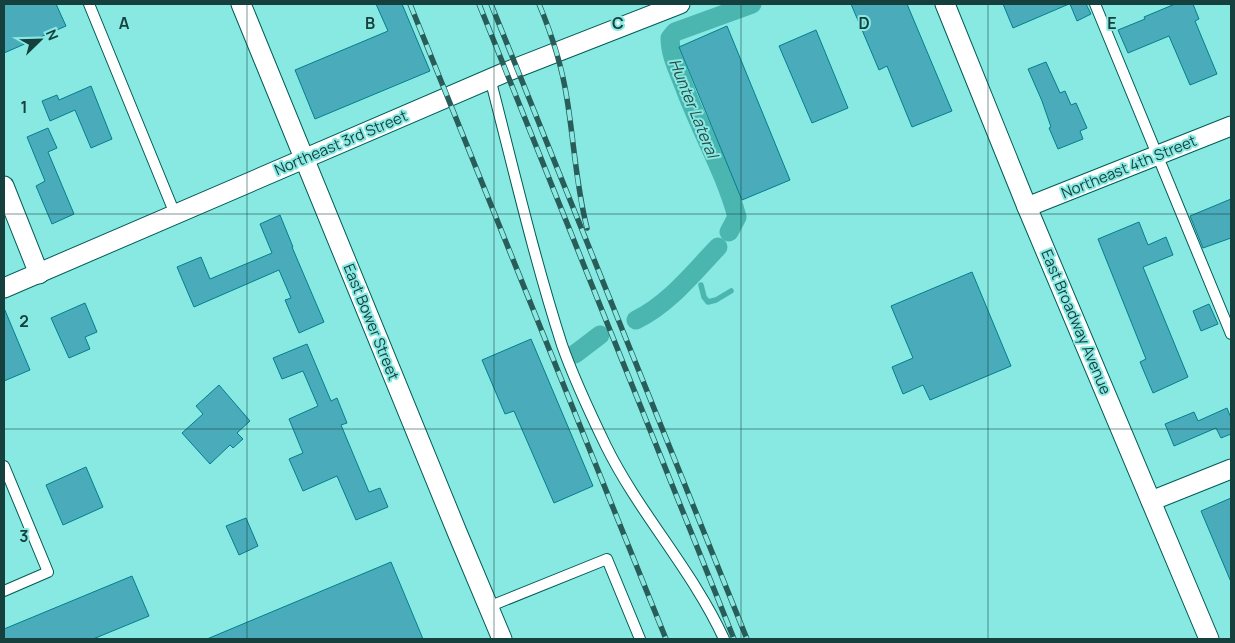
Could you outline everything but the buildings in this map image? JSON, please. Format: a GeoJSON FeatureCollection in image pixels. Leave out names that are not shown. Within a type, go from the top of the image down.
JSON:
{"type":"FeatureCollection","features":[{"type":"Feature","properties":{"kind":"street","name":"East Bower Street"},"geometry":{"type":"LineString","coordinates":[[241,4],[502,639]]}},
{"type":"Feature","properties":{"kind":"street","name":"Northeast 3rd Street"},"geometry":{"type":"LineString","coordinates":[[4,288],[490,78],[680,4]]}},
{"type":"Feature","properties":{"kind":"street","name":"East Broadway Avenue"},"geometry":{"type":"LineString","coordinates":[[945,4],[1027,207],[1209,639]]}},
{"type":"Feature","properties":{"kind":"street","name":"Northeast 4th Street"},"geometry":{"type":"LineString","coordinates":[[1027,207],[1231,126]]}},
{"type":"Feature","properties":{"kind":"street"},"geometry":{"type":"LineString","coordinates":[[4,186],[39,274]]}},
{"type":"Feature","properties":{"kind":"street"},"geometry":{"type":"LineString","coordinates":[[1151,501],[1231,469]]}},
{"type":"Feature","properties":{"kind":"lane"},"geometry":{"type":"LineString","coordinates":[[89,4],[175,214]]}},
{"type":"Feature","properties":{"kind":"lane"},"geometry":{"type":"LineString","coordinates":[[1095,4],[1231,334]]}},
{"type":"Feature","properties":{"kind":"lane"},"geometry":{"type":"LineString","coordinates":[[490,78],[548,296],[563,346],[578,384],[606,447],[644,511],[694,586],[724,639]]}},
{"type":"Feature","properties":{"kind":"lane"},"geometry":{"type":"LineString","coordinates":[[4,466],[48,572],[4,591]]}},
{"type":"Feature","properties":{"kind":"lane"},"geometry":{"type":"LineString","coordinates":[[488,607],[607,559],[640,639]]}},
{"type":"Feature","properties":{"kind":"waterway","name":"Hunter Lateral"},"geometry":{"type":"LineString","coordinates":[[729,232],[737,217],[732,200],[690,102],[671,50],[670,38],[675,32],[752,4]]}},
{"type":"Feature","properties":{"kind":"waterway","name":"Hunter Lateral"},"geometry":{"type":"LineString","coordinates":[[636,320],[670,297],[718,247]]}},
{"type":"Feature","properties":{"kind":"waterway"},"geometry":{"type":"LineString","coordinates":[[701,285],[704,297],[708,302],[716,300],[731,291]]}},
{"type":"Feature","properties":{"kind":"waterway","name":"Hunter Lateral"},"geometry":{"type":"LineString","coordinates":[[575,354],[600,335]]}},
{"type":"Feature","properties":{"kind":"railway"},"geometry":{"type":"LineString","coordinates":[[410,4],[666,639]]}},
{"type":"Feature","properties":{"kind":"railway"},"geometry":{"type":"LineString","coordinates":[[479,4],[734,639]]}},
{"type":"Feature","properties":{"kind":"railway"},"geometry":{"type":"LineString","coordinates":[[491,4],[747,639]]}},
{"type":"Feature","properties":{"kind":"railway"},"geometry":{"type":"LineString","coordinates":[[539,4],[552,39],[565,87],[580,196],[587,228]]}}]}
